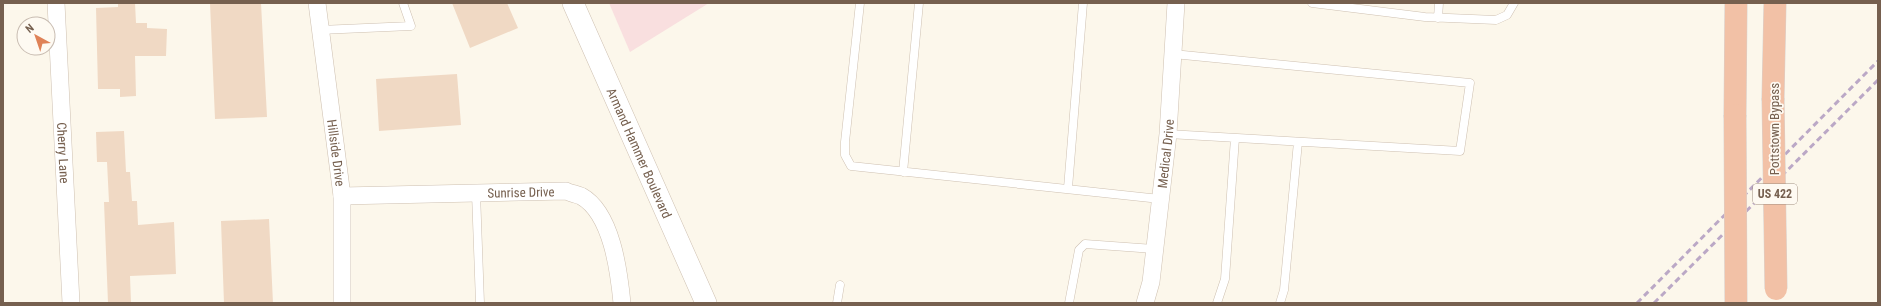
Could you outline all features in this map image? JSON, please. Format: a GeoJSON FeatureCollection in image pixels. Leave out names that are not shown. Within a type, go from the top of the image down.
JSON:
{"type":"FeatureCollection","features":[{"type":"Feature","properties":{"kind":"highway","name":"US 422"},"geometry":{"type":"LineString","coordinates":[[1736,3],[1736,303]]}},
{"type":"Feature","properties":{"kind":"highway","name":"Pottstown Bypass"},"geometry":{"type":"LineString","coordinates":[[1775,3],[1773,98],[1776,296]]}},
{"type":"Feature","properties":{"kind":"street","name":"Cherry Lane"},"geometry":{"type":"LineString","coordinates":[[56,3],[71,303]]}},
{"type":"Feature","properties":{"kind":"street","name":"Hillside Drive"},"geometry":{"type":"LineString","coordinates":[[317,3],[342,196],[342,303]]}},
{"type":"Feature","properties":{"kind":"street","name":"Armand Hammer Boulevard"},"geometry":{"type":"LineString","coordinates":[[573,3],[706,303]]}},
{"type":"Feature","properties":{"kind":"street","name":"Medical Drive"},"geometry":{"type":"LineString","coordinates":[[1144,303],[1151,282],[1168,134],[1176,3]]}},
{"type":"Feature","properties":{"kind":"street","name":"Sunrise Drive"},"geometry":{"type":"LineString","coordinates":[[342,196],[566,191],[581,196],[600,217],[614,248],[622,303]]}},
{"type":"Feature","properties":{"kind":"lane"},"geometry":{"type":"LineString","coordinates":[[320,30],[411,26],[403,3]]}},
{"type":"Feature","properties":{"kind":"lane"},"geometry":{"type":"LineString","coordinates":[[860,3],[845,142],[845,155],[851,166],[1160,199]]}},
{"type":"Feature","properties":{"kind":"lane"},"geometry":{"type":"LineString","coordinates":[[903,172],[919,3]]}},
{"type":"Feature","properties":{"kind":"lane"},"geometry":{"type":"LineString","coordinates":[[1068,188],[1083,3]]}},
{"type":"Feature","properties":{"kind":"lane"},"geometry":{"type":"LineString","coordinates":[[1312,3],[1438,18],[1496,20],[1507,15],[1514,3]]}},
{"type":"Feature","properties":{"kind":"lane"},"geometry":{"type":"LineString","coordinates":[[1438,18],[1439,3]]}},
{"type":"Feature","properties":{"kind":"lane"},"geometry":{"type":"LineString","coordinates":[[1168,134],[1460,151],[1470,83],[1173,54]]}},
{"type":"Feature","properties":{"kind":"lane"},"geometry":{"type":"LineString","coordinates":[[1217,303],[1225,279],[1234,138]]}},
{"type":"Feature","properties":{"kind":"lane"},"geometry":{"type":"LineString","coordinates":[[1280,303],[1284,290],[1298,142]]}},
{"type":"Feature","properties":{"kind":"lane"},"geometry":{"type":"LineString","coordinates":[[476,193],[480,303]]}},
{"type":"Feature","properties":{"kind":"lane"},"geometry":{"type":"LineString","coordinates":[[1069,303],[1078,250],[1085,244],[1154,249]]}},
{"type":"Feature","properties":{"kind":"lane"},"geometry":{"type":"LineString","coordinates":[[837,303],[840,285]]}},
{"type":"Feature","properties":{"kind":"shaded area"},"geometry":{"type":"Polygon","coordinates":[[[609,3],[709,3],[630,52],[609,3]]]}},
{"type":"Feature","properties":{"kind":"building"},"geometry":{"type":"Polygon","coordinates":[[[118,3],[135,3],[136,23],[147,23],[147,28],[167,29],[166,56],[135,56],[136,96],[120,97],[120,89],[98,89],[96,8],[118,7],[118,3]]]}},
{"type":"Feature","properties":{"kind":"building"},"geometry":{"type":"Polygon","coordinates":[[[210,3],[261,3],[267,117],[215,119],[210,3]]]}},
{"type":"Feature","properties":{"kind":"building"},"geometry":{"type":"Polygon","coordinates":[[[452,3],[507,3],[518,28],[470,48],[452,3]]]}},
{"type":"Feature","properties":{"kind":"building"},"geometry":{"type":"Polygon","coordinates":[[[457,74],[461,125],[379,131],[376,79],[457,74]]]}},
{"type":"Feature","properties":{"kind":"building"},"geometry":{"type":"Polygon","coordinates":[[[124,131],[126,172],[130,172],[132,201],[137,201],[138,225],[174,222],[176,274],[130,276],[131,303],[108,303],[104,202],[109,202],[107,162],[97,162],[96,132],[124,131]]]}},
{"type":"Feature","properties":{"kind":"building"},"geometry":{"type":"Polygon","coordinates":[[[269,219],[273,303],[224,303],[221,221],[269,219]]]}},
{"type":"Feature","properties":{"kind":"railway"},"geometry":{"type":"LineString","coordinates":[[1637,303],[1878,61]]}},
{"type":"Feature","properties":{"kind":"railway"},"geometry":{"type":"LineString","coordinates":[[1654,303],[1878,80]]}}]}
